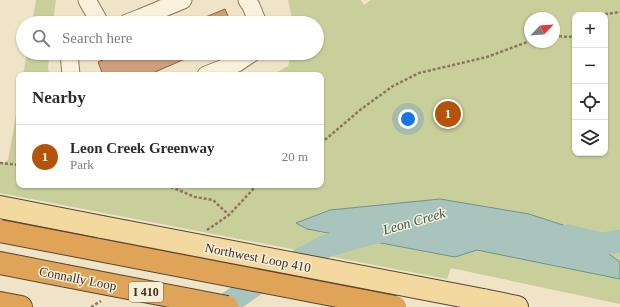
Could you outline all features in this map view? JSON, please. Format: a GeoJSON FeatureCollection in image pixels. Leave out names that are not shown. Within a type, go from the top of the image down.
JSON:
{"type":"FeatureCollection","features":[{"type":"Feature","properties":{"kind":"highway"},"geometry":{"type":"LineString","coordinates":[[0,222],[39,234],[104,250],[249,281],[337,307]]}},
{"type":"Feature","properties":{"kind":"highway"},"geometry":{"type":"LineString","coordinates":[[0,231],[395,307]]}},
{"type":"Feature","properties":{"kind":"highway","name":"Connally Loop"},"geometry":{"type":"LineString","coordinates":[[0,263],[227,307]]}},
{"type":"Feature","properties":{"kind":"highway"},"geometry":{"type":"LineString","coordinates":[[0,303],[21,307]]}},
{"type":"Feature","properties":{"kind":"main road","name":"Northwest Loop 410"},"geometry":{"type":"LineString","coordinates":[[0,207],[517,307]]}},
{"type":"Feature","properties":{"kind":"lane"},"geometry":{"type":"LineString","coordinates":[[87,0],[96,16]]}},
{"type":"Feature","properties":{"kind":"lane"},"geometry":{"type":"LineString","coordinates":[[145,16],[183,0]]}},
{"type":"Feature","properties":{"kind":"lane"},"geometry":{"type":"LineString","coordinates":[[247,0],[255,16]]}},
{"type":"Feature","properties":{"kind":"lane"},"geometry":{"type":"LineString","coordinates":[[70,60],[72,72]]}},
{"type":"Feature","properties":{"kind":"lane"},"geometry":{"type":"LineString","coordinates":[[213,72],[240,60]]}},
{"type":"Feature","properties":{"kind":"path"},"geometry":{"type":"LineString","coordinates":[[608,14],[620,12]]}},
{"type":"Feature","properties":{"kind":"path"},"geometry":{"type":"LineString","coordinates":[[560,36],[572,36]]}},
{"type":"Feature","properties":{"kind":"path"},"geometry":{"type":"LineString","coordinates":[[324,141],[360,110],[393,86],[419,73],[487,57],[524,43]]}},
{"type":"Feature","properties":{"kind":"path"},"geometry":{"type":"LineString","coordinates":[[0,163],[16,165]]}},
{"type":"Feature","properties":{"kind":"path"},"geometry":{"type":"LineString","coordinates":[[173,188],[195,197],[213,200],[229,215]]}},
{"type":"Feature","properties":{"kind":"green space"},"geometry":{"type":"Polygon","coordinates":[[[36,0],[56,0],[54,16],[33,16],[36,0]]]}},
{"type":"Feature","properties":{"kind":"green space"},"geometry":{"type":"Polygon","coordinates":[[[288,0],[361,0],[364,5],[371,0],[620,0],[620,304],[451,268],[447,279],[0,193],[0,165],[8,160],[16,115],[16,188],[324,188],[324,72],[277,72],[288,66],[290,60],[324,60],[324,16],[291,16],[288,0]]]}},
{"type":"Feature","properties":{"kind":"green space"},"geometry":{"type":"Polygon","coordinates":[[[26,60],[49,60],[49,72],[24,72],[26,60]]]}},
{"type":"Feature","properties":{"kind":"water"},"geometry":{"type":"Polygon","coordinates":[[[440,199],[529,214],[569,227],[594,240],[606,252],[620,262],[620,279],[477,250],[455,257],[307,229],[296,223],[330,210],[440,199]]]}},
{"type":"Feature","properties":{"kind":"building"},"geometry":{"type":"Polygon","coordinates":[[[225,9],[228,16],[208,16],[225,9]]]}},
{"type":"Feature","properties":{"kind":"building"},"geometry":{"type":"Polygon","coordinates":[[[103,60],[183,60],[155,72],[102,72],[98,62],[103,60]]]}},
{"type":"Feature","properties":{"kind":"waterway","name":"Leon Creek"},"geometry":{"type":"LineString","coordinates":[[223,307],[257,283],[326,246],[383,230]]}},
{"type":"Feature","properties":{"kind":"waterway","name":"Leon Creek"},"geometry":{"type":"LineString","coordinates":[[567,236],[601,244],[620,241]]}},
{"type":"Feature","properties":{"kind":"place","name":"Leon Creek Greenway"},"geometry":{"type":"Point","coordinates":[448,114]}}]}
